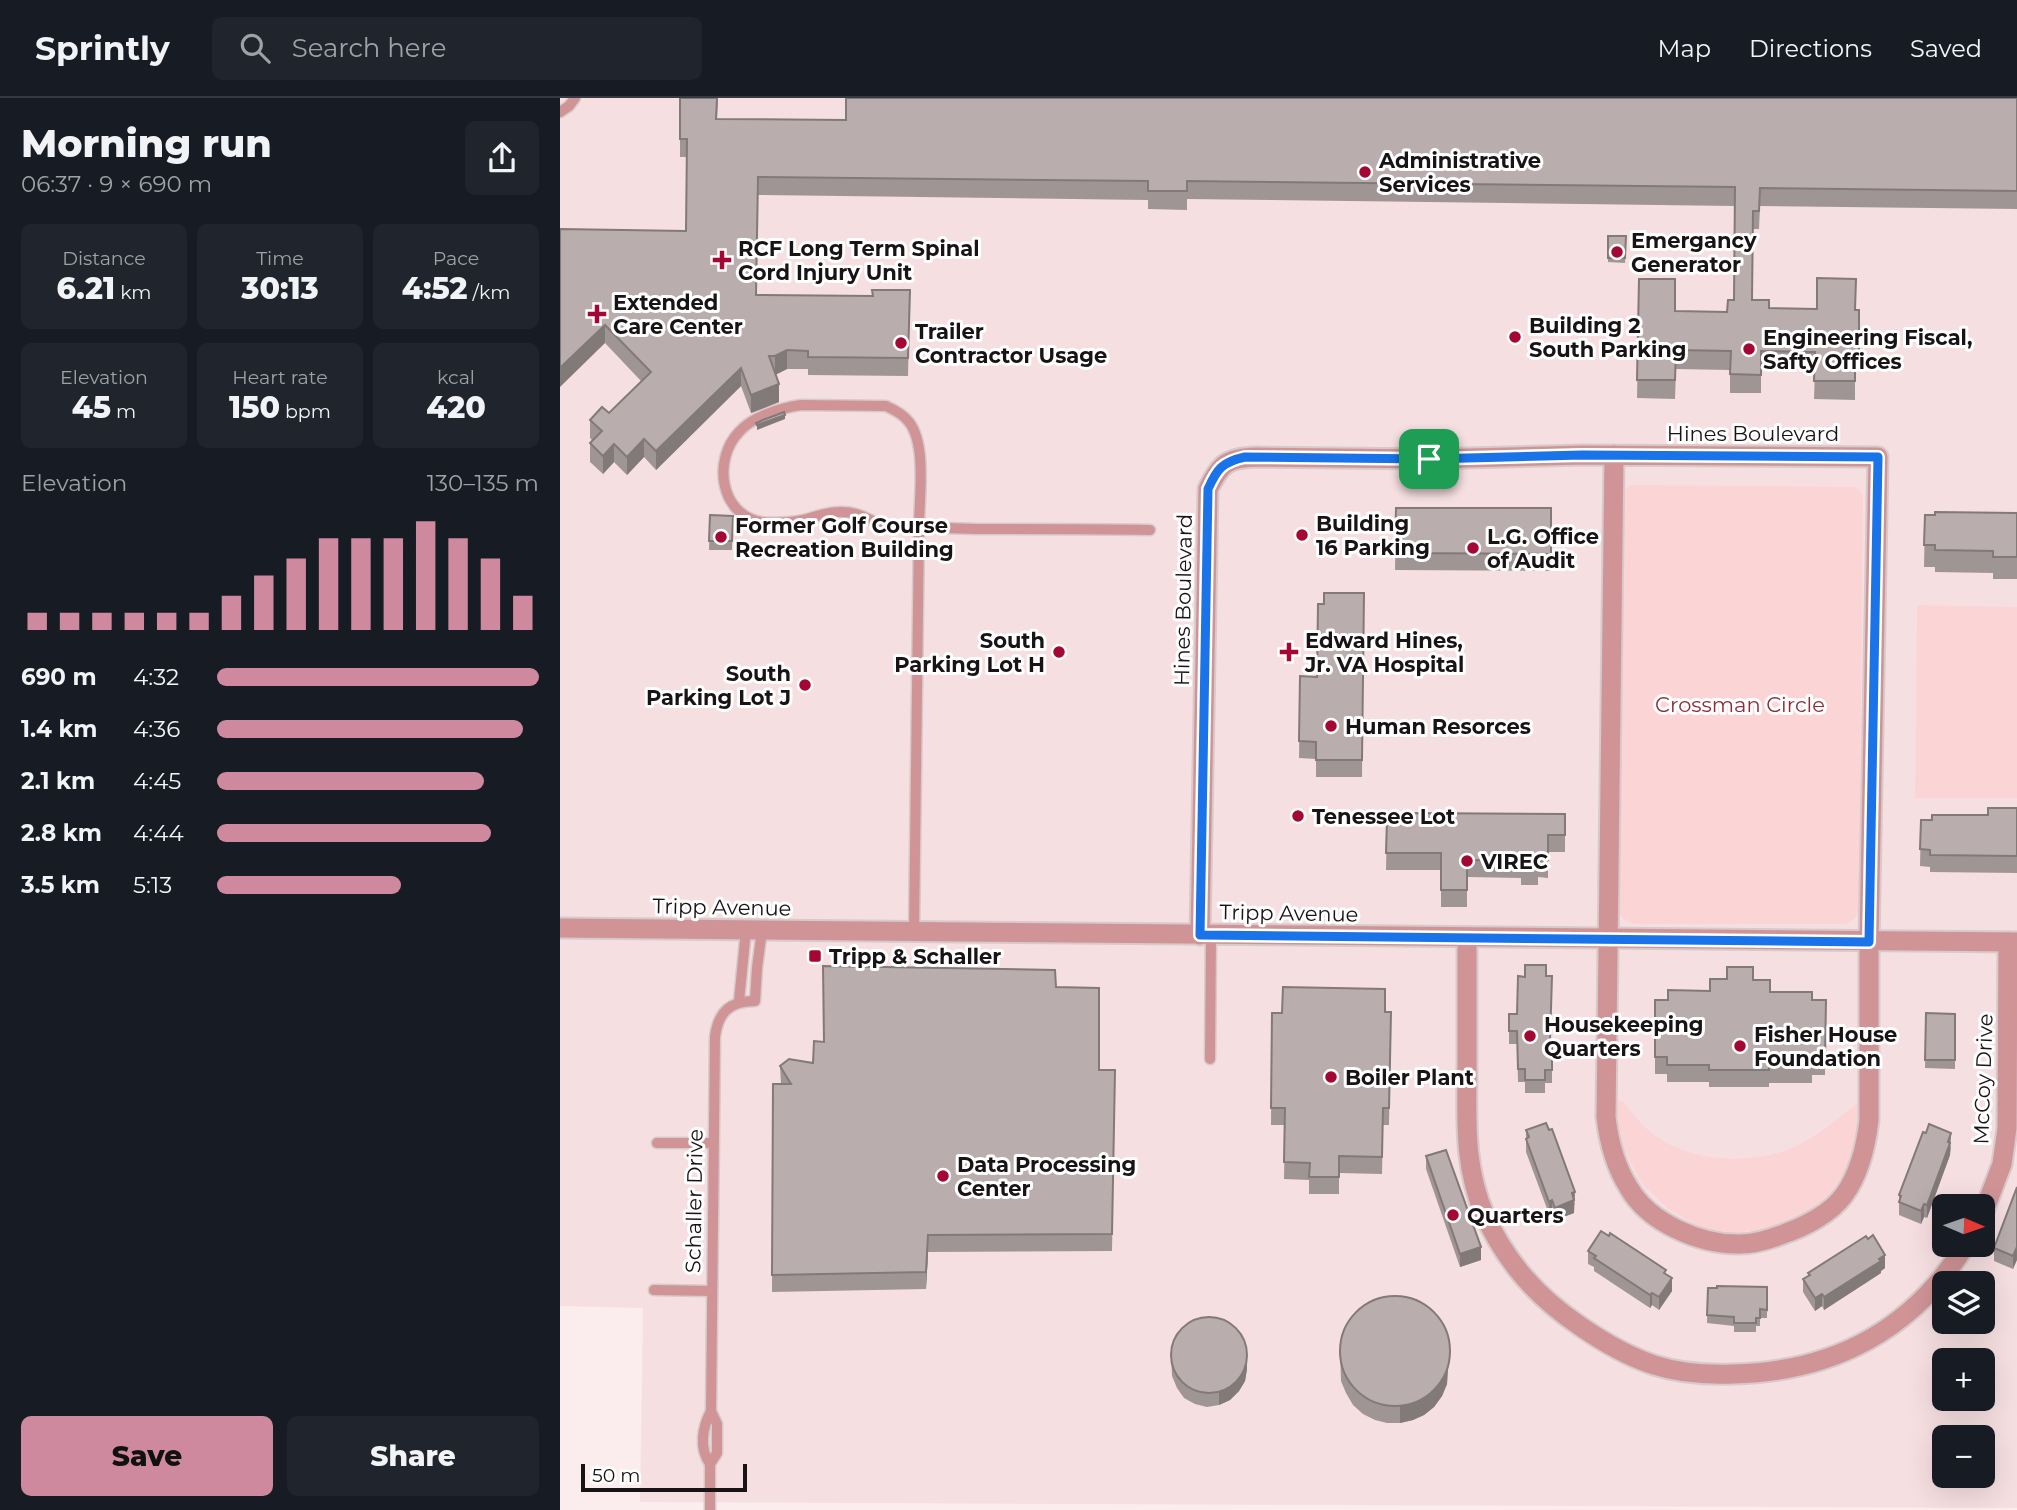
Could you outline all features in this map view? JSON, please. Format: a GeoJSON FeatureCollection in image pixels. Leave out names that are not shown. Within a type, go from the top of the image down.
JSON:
{"type":"FeatureCollection","features":[{"type":"Feature","properties":{"kind":"street"},"geometry":{"type":"LineString","coordinates":[[1614,456],[1606,1117],[1609,1145],[1619,1169],[1630,1191],[1644,1207],[1685,1234],[1740,1244],[1768,1241],[1800,1228],[1843,1196],[1858,1171],[1866,1146],[1869,1119],[1869,942]]}},
{"type":"Feature","properties":{"kind":"street","name":"Hines Boulevard"},"geometry":{"type":"LineString","coordinates":[[1205,935],[1208,489],[1220,467],[1245,457],[1878,457],[1869,942]]}},
{"type":"Feature","properties":{"kind":"street","name":"Tripp Avenue"},"geometry":{"type":"LineString","coordinates":[[560,928],[2013,942]]}},
{"type":"Feature","properties":{"kind":"street"},"geometry":{"type":"LineString","coordinates":[[1467,938],[1466,1133],[1470,1170],[1484,1213],[1502,1250],[1529,1285],[1560,1313],[1590,1333],[1623,1353],[1656,1366],[1691,1373],[1762,1374],[1799,1367],[1872,1340],[1902,1318],[1936,1287],[1957,1257]]}},
{"type":"Feature","properties":{"kind":"street","name":"McCoy Drive"},"geometry":{"type":"LineString","coordinates":[[1991,1194],[2003,1164],[2007,1128],[2013,942]]}},
{"type":"Feature","properties":{"kind":"lane"},"geometry":{"type":"LineString","coordinates":[[560,112],[575,98]]}},
{"type":"Feature","properties":{"kind":"lane"},"geometry":{"type":"LineString","coordinates":[[914,932],[919,528],[920,473],[916,435],[910,422],[898,411],[877,405],[789,407],[750,422],[737,433],[726,452],[722,471],[725,488],[732,503],[746,516],[761,522],[803,520],[822,513],[841,512],[862,514],[889,527],[919,528],[1150,530]]}},
{"type":"Feature","properties":{"kind":"lane"},"geometry":{"type":"LineString","coordinates":[[754,930],[757,968],[755,1001],[739,1001],[754,930]]}},
{"type":"Feature","properties":{"kind":"lane"},"geometry":{"type":"LineString","coordinates":[[1205,935],[1210,1059]]}},
{"type":"Feature","properties":{"kind":"lane","name":"Schaller Drive"},"geometry":{"type":"LineString","coordinates":[[710,1510],[710,1464],[717,1453],[717,1424],[711,1411],[716,1028],[720,1018],[739,1001]]}},
{"type":"Feature","properties":{"kind":"lane"},"geometry":{"type":"LineString","coordinates":[[657,1143],[713,1143]]}},
{"type":"Feature","properties":{"kind":"lane"},"geometry":{"type":"LineString","coordinates":[[654,1290],[712,1291]]}},
{"type":"Feature","properties":{"kind":"shaded area","name":"Edward Hines, Jr. VA Hospital"},"geometry":{"type":"Polygon","coordinates":[[[560,98],[2017,98],[2017,1508],[640,1502],[643,1308],[560,1306],[560,98]]]}},
{"type":"Feature","properties":{"kind":"green space","name":"Crossman Circle"},"geometry":{"type":"Polygon","coordinates":[[[1631,485],[1854,487],[1859,489],[1863,496],[1859,907],[1856,917],[1847,924],[1634,924],[1624,920],[1617,911],[1622,491],[1631,485]]]}},
{"type":"Feature","properties":{"kind":"green space"},"geometry":{"type":"Polygon","coordinates":[[[1917,605],[2017,607],[2017,798],[1915,798],[1917,605]]]}},
{"type":"Feature","properties":{"kind":"green space"},"geometry":{"type":"Polygon","coordinates":[[[1617,1101],[1622,1101],[1647,1129],[1679,1149],[1718,1158],[1738,1159],[1777,1153],[1794,1147],[1820,1132],[1860,1101],[1863,1105],[1853,1158],[1834,1189],[1810,1213],[1773,1229],[1735,1233],[1701,1228],[1668,1209],[1641,1183],[1623,1147],[1616,1110],[1617,1101]]]}},
{"type":"Feature","properties":{"kind":"building"},"geometry":{"type":"Polygon","coordinates":[[[680,98],[717,98],[716,119],[846,120],[846,98],[2017,98],[2017,191],[1760,188],[1759,211],[1753,211],[1752,300],[1769,300],[1769,308],[1817,309],[1817,278],[1856,279],[1855,310],[1859,310],[1859,352],[1855,352],[1855,381],[1814,381],[1815,352],[1761,351],[1761,375],[1730,374],[1731,351],[1676,350],[1675,380],[1637,380],[1639,279],[1675,279],[1675,311],[1727,312],[1728,300],[1734,300],[1735,187],[1187,181],[1187,191],[1148,191],[1148,181],[758,177],[756,295],[873,296],[872,290],[910,290],[908,358],[808,357],[808,351],[787,350],[769,356],[779,384],[751,395],[741,368],[656,451],[644,439],[627,457],[614,444],[603,456],[590,443],[602,431],[590,420],[602,407],[609,413],[651,372],[605,325],[560,368],[560,229],[686,231],[687,139],[680,139],[680,98]]]}},
{"type":"Feature","properties":{"kind":"building","name":"Emergancy Generator"},"geometry":{"type":"Polygon","coordinates":[[[1608,236],[1626,236],[1625,258],[1608,258],[1608,236]]]}},
{"type":"Feature","properties":{"kind":"building"},"geometry":{"type":"Polygon","coordinates":[[[784,412],[785,415],[757,425],[756,423],[763,420],[784,412]]]}},
{"type":"Feature","properties":{"kind":"building","name":"L.G. Office of Audit"},"geometry":{"type":"Polygon","coordinates":[[[1396,508],[1551,508],[1551,554],[1395,553],[1396,508]]]}},
{"type":"Feature","properties":{"kind":"building"},"geometry":{"type":"Polygon","coordinates":[[[1935,512],[2017,513],[2017,557],[1993,557],[1993,551],[1935,550],[1935,545],[1924,545],[1925,515],[1935,515],[1935,512]]]}},
{"type":"Feature","properties":{"kind":"building","name":"Former Golf Course Recreation Building"},"geometry":{"type":"Polygon","coordinates":[[[710,515],[733,516],[732,541],[709,541],[710,515]]]}},
{"type":"Feature","properties":{"kind":"building","name":"Human Resorces"},"geometry":{"type":"Polygon","coordinates":[[[1324,593],[1364,593],[1362,760],[1316,760],[1316,742],[1299,741],[1300,676],[1317,677],[1318,604],[1324,604],[1324,593]]]}},
{"type":"Feature","properties":{"kind":"building"},"geometry":{"type":"Polygon","coordinates":[[[1988,808],[2017,808],[2017,856],[1930,855],[1930,850],[1920,849],[1921,820],[1932,820],[1932,815],[1988,815],[1988,808]]]}},
{"type":"Feature","properties":{"kind":"building","name":"VIREC"},"geometry":{"type":"Polygon","coordinates":[[[1394,813],[1565,814],[1565,835],[1548,835],[1548,860],[1538,860],[1538,868],[1521,868],[1521,861],[1467,860],[1467,890],[1441,890],[1441,853],[1386,853],[1387,819],[1395,819],[1394,813]]]}},
{"type":"Feature","properties":{"kind":"building","name":"Housekeeping Quarters"},"geometry":{"type":"Polygon","coordinates":[[[1525,965],[1546,965],[1546,976],[1552,976],[1552,1070],[1545,1070],[1545,1080],[1525,1080],[1525,1069],[1518,1069],[1517,1031],[1509,1031],[1509,1014],[1517,1014],[1518,976],[1525,977],[1525,965]]]}},
{"type":"Feature","properties":{"kind":"building","name":"Data Processing Center"},"geometry":{"type":"Polygon","coordinates":[[[823,966],[1055,970],[1056,987],[1099,988],[1099,1070],[1115,1070],[1112,1234],[928,1235],[926,1272],[772,1275],[773,1084],[791,1084],[780,1066],[789,1059],[813,1063],[814,1041],[824,1042],[823,966]]]}},
{"type":"Feature","properties":{"kind":"building","name":"Fisher House Foundation"},"geometry":{"type":"Polygon","coordinates":[[[1727,967],[1753,967],[1753,980],[1770,980],[1770,992],[1812,992],[1812,1000],[1826,1000],[1825,1058],[1812,1058],[1812,1066],[1769,1066],[1769,1070],[1709,1070],[1709,1065],[1667,1065],[1667,1057],[1655,1057],[1655,1000],[1668,1000],[1668,990],[1710,991],[1710,979],[1727,979],[1727,967]]]}},
{"type":"Feature","properties":{"kind":"building","name":"Boiler Plant"},"geometry":{"type":"Polygon","coordinates":[[[1283,987],[1385,989],[1385,1012],[1391,1012],[1389,1108],[1383,1108],[1382,1157],[1339,1156],[1339,1177],[1309,1177],[1310,1163],[1284,1162],[1285,1108],[1271,1108],[1272,1013],[1282,1013],[1283,987]]]}},
{"type":"Feature","properties":{"kind":"building"},"geometry":{"type":"Polygon","coordinates":[[[1926,1013],[1955,1014],[1955,1060],[1925,1060],[1926,1013]]]}},
{"type":"Feature","properties":{"kind":"building"},"geometry":{"type":"Polygon","coordinates":[[[1546,1123],[1549,1130],[1552,1129],[1575,1192],[1572,1193],[1574,1200],[1555,1208],[1552,1200],[1549,1202],[1526,1139],[1529,1137],[1526,1130],[1546,1123]]]}},
{"type":"Feature","properties":{"kind":"building"},"geometry":{"type":"Polygon","coordinates":[[[1929,1124],[1951,1133],[1950,1143],[1927,1205],[1924,1204],[1921,1211],[1899,1202],[1899,1195],[1923,1132],[1926,1133],[1929,1124]]]}},
{"type":"Feature","properties":{"kind":"building","name":"Quarters"},"geometry":{"type":"Polygon","coordinates":[[[1446,1150],[1481,1247],[1460,1254],[1426,1156],[1446,1150]]]}},
{"type":"Feature","properties":{"kind":"building"},"geometry":{"type":"Polygon","coordinates":[[[2017,1187],[2017,1247],[2013,1256],[1995,1248],[2017,1187]]]}},
{"type":"Feature","properties":{"kind":"building"},"geometry":{"type":"Polygon","coordinates":[[[1601,1231],[1609,1236],[1610,1233],[1666,1270],[1664,1273],[1672,1278],[1659,1297],[1652,1293],[1650,1295],[1594,1258],[1596,1256],[1588,1251],[1601,1231]]]}},
{"type":"Feature","properties":{"kind":"building"},"geometry":{"type":"Polygon","coordinates":[[[1873,1235],[1885,1255],[1879,1259],[1881,1261],[1824,1297],[1822,1294],[1815,1298],[1803,1279],[1810,1275],[1808,1273],[1866,1236],[1868,1239],[1873,1235]]]}},
{"type":"Feature","properties":{"kind":"building"},"geometry":{"type":"Polygon","coordinates":[[[1767,1287],[1767,1310],[1760,1309],[1760,1318],[1756,1318],[1756,1323],[1734,1323],[1734,1317],[1707,1315],[1708,1288],[1767,1287]]]}},
{"type":"Feature","properties":{"kind":"building"},"geometry":{"type":"Polygon","coordinates":[[[1395,1296],[1416,1300],[1434,1312],[1446,1330],[1450,1351],[1446,1372],[1434,1390],[1416,1402],[1395,1406],[1374,1402],[1356,1390],[1344,1372],[1340,1351],[1344,1330],[1356,1312],[1374,1300],[1395,1296]]]}},
{"type":"Feature","properties":{"kind":"building"},"geometry":{"type":"Polygon","coordinates":[[[1209,1317],[1223,1320],[1236,1328],[1244,1341],[1247,1355],[1244,1369],[1236,1382],[1223,1390],[1209,1393],[1195,1390],[1182,1382],[1174,1369],[1171,1355],[1174,1341],[1182,1328],[1195,1320],[1209,1317]]]}},
{"type":"Feature","properties":{"kind":"place","name":"Administrative Services"},"geometry":{"type":"Point","coordinates":[1365,172]}},
{"type":"Feature","properties":{"kind":"place","name":"Emergancy Generator"},"geometry":{"type":"Point","coordinates":[1617,252]}},
{"type":"Feature","properties":{"kind":"place","name":"RCF Long Term Spinal Cord Injury Unit"},"geometry":{"type":"Point","coordinates":[722,260]}},
{"type":"Feature","properties":{"kind":"place","name":"Extended Care Center"},"geometry":{"type":"Point","coordinates":[597,314]}},
{"type":"Feature","properties":{"kind":"place","name":"Building 2 South Parking"},"geometry":{"type":"Point","coordinates":[1515,337]}},
{"type":"Feature","properties":{"kind":"place","name":"Trailer Contractor Usage"},"geometry":{"type":"Point","coordinates":[901,343]}},
{"type":"Feature","properties":{"kind":"place","name":"Engineering Fiscal, Safty Offices"},"geometry":{"type":"Point","coordinates":[1749,349]}},
{"type":"Feature","properties":{"kind":"place","name":"Building 16 Parking"},"geometry":{"type":"Point","coordinates":[1302,535]}},
{"type":"Feature","properties":{"kind":"place","name":"Former Golf Course Recreation Building"},"geometry":{"type":"Point","coordinates":[721,537]}},
{"type":"Feature","properties":{"kind":"place","name":"L.G. Office of Audit"},"geometry":{"type":"Point","coordinates":[1473,548]}},
{"type":"Feature","properties":{"kind":"place","name":"South Parking Lot H"},"geometry":{"type":"Point","coordinates":[1059,652]}},
{"type":"Feature","properties":{"kind":"place","name":"Edward Hines, Jr. VA Hospital"},"geometry":{"type":"Point","coordinates":[1289,652]}},
{"type":"Feature","properties":{"kind":"place","name":"South Parking Lot J"},"geometry":{"type":"Point","coordinates":[805,685]}},
{"type":"Feature","properties":{"kind":"place","name":"Human Resorces"},"geometry":{"type":"Point","coordinates":[1331,726]}},
{"type":"Feature","properties":{"kind":"place","name":"Tenessee Lot"},"geometry":{"type":"Point","coordinates":[1298,816]}},
{"type":"Feature","properties":{"kind":"place","name":"VIREC"},"geometry":{"type":"Point","coordinates":[1467,861]}},
{"type":"Feature","properties":{"kind":"place","name":"Tripp & Schaller"},"geometry":{"type":"Point","coordinates":[815,956]}},
{"type":"Feature","properties":{"kind":"place","name":"Housekeeping Quarters"},"geometry":{"type":"Point","coordinates":[1530,1036]}},
{"type":"Feature","properties":{"kind":"place","name":"Fisher House Foundation"},"geometry":{"type":"Point","coordinates":[1740,1046]}},
{"type":"Feature","properties":{"kind":"place","name":"Boiler Plant"},"geometry":{"type":"Point","coordinates":[1331,1077]}},
{"type":"Feature","properties":{"kind":"place","name":"Data Processing Center"},"geometry":{"type":"Point","coordinates":[943,1176]}},
{"type":"Feature","properties":{"kind":"place","name":"Quarters"},"geometry":{"type":"Point","coordinates":[1453,1215]}},
{"type":"Feature","properties":{"kind":"route"},"geometry":{"type":"LineString","coordinates":[[1582,455],[1878,457],[1869,942],[1200,935],[1208,489],[1213,477],[1220,467],[1245,457],[1429,459],[1582,455]]}}]}
